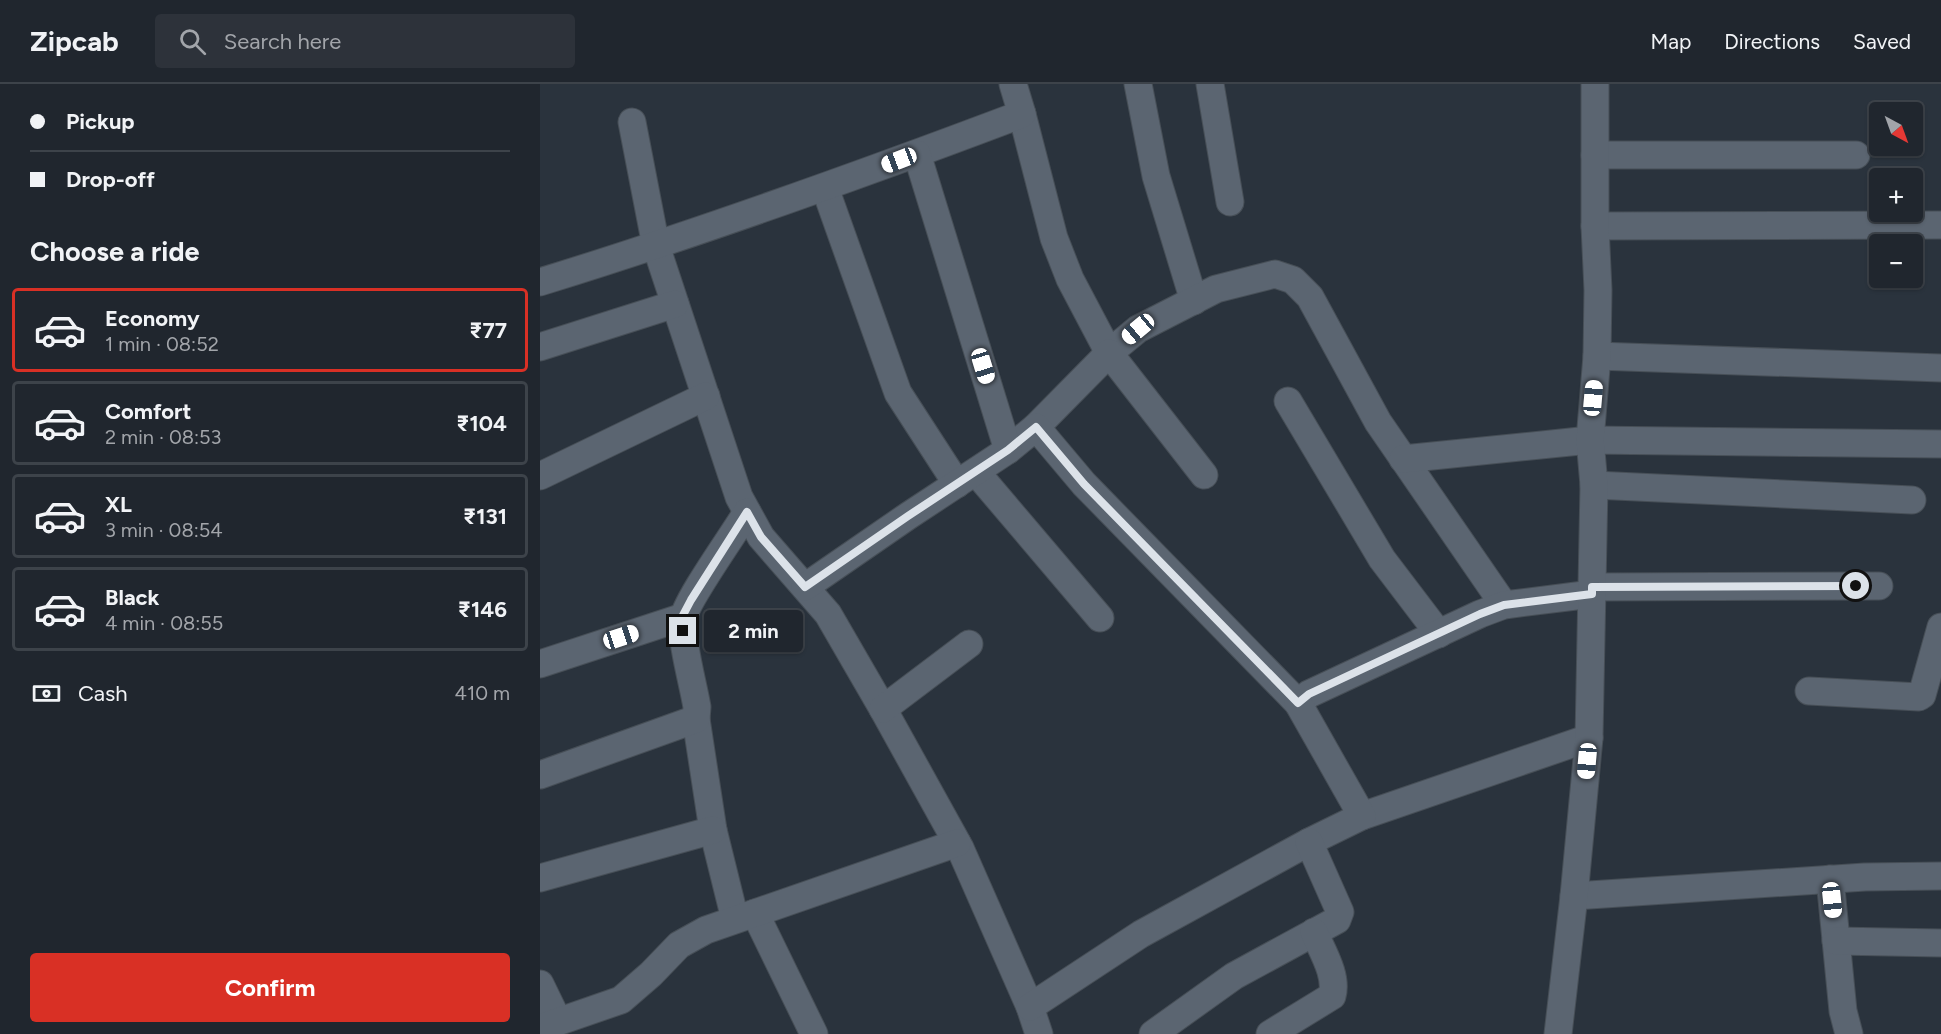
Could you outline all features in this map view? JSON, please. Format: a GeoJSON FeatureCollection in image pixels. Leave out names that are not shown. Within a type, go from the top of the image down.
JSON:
{"type":"FeatureCollection","features":[{"type":"Feature","properties":{"kind":"street"},"geometry":{"type":"LineString","coordinates":[[1013,84],[1054,238],[1070,279],[1109,353],[1204,475]]}},
{"type":"Feature","properties":{"kind":"street"},"geometry":{"type":"LineString","coordinates":[[1138,84],[1156,176],[1194,300]]}},
{"type":"Feature","properties":{"kind":"street"},"geometry":{"type":"LineString","coordinates":[[1210,84],[1230,202]]}},
{"type":"Feature","properties":{"kind":"street"},"geometry":{"type":"LineString","coordinates":[[1558,1034],[1589,738],[1594,485],[1590,440],[1597,356],[1598,290],[1595,226],[1595,84]]}},
{"type":"Feature","properties":{"kind":"street"},"geometry":{"type":"LineString","coordinates":[[540,282],[656,246],[825,188],[1022,114]]}},
{"type":"Feature","properties":{"kind":"street"},"geometry":{"type":"LineString","coordinates":[[632,122],[656,246],[739,496],[761,537],[828,615],[883,709],[957,843],[1030,1007],[1039,1034]]}},
{"type":"Feature","properties":{"kind":"street"},"geometry":{"type":"LineString","coordinates":[[917,154],[1008,450]]}},
{"type":"Feature","properties":{"kind":"street"},"geometry":{"type":"LineString","coordinates":[[1595,155],[1856,155]]}},
{"type":"Feature","properties":{"kind":"street"},"geometry":{"type":"LineString","coordinates":[[825,188],[898,393],[910,414],[966,478],[1100,618]]}},
{"type":"Feature","properties":{"kind":"street"},"geometry":{"type":"LineString","coordinates":[[1595,226],[1941,225]]}},
{"type":"Feature","properties":{"kind":"street"},"geometry":{"type":"LineString","coordinates":[[805,587],[1008,450],[1036,427],[1109,353],[1138,329],[1216,289],[1275,274],[1293,280],[1310,297],[1378,422],[1504,605]]}},
{"type":"Feature","properties":{"kind":"street"},"geometry":{"type":"LineString","coordinates":[[540,347],[675,304]]}},
{"type":"Feature","properties":{"kind":"street"},"geometry":{"type":"LineString","coordinates":[[1597,356],[1941,368]]}},
{"type":"Feature","properties":{"kind":"street"},"geometry":{"type":"LineString","coordinates":[[540,476],[706,396]]}},
{"type":"Feature","properties":{"kind":"street"},"geometry":{"type":"LineString","coordinates":[[1288,401],[1382,560],[1438,633]]}},
{"type":"Feature","properties":{"kind":"street"},"geometry":{"type":"LineString","coordinates":[[1036,427],[1084,484],[1298,703],[1362,816]]}},
{"type":"Feature","properties":{"kind":"street"},"geometry":{"type":"LineString","coordinates":[[1403,459],[1590,440],[1941,444]]}},
{"type":"Feature","properties":{"kind":"street"},"geometry":{"type":"LineString","coordinates":[[1594,485],[1912,500]]}},
{"type":"Feature","properties":{"kind":"street"},"geometry":{"type":"LineString","coordinates":[[747,512],[691,600],[682,617],[683,631],[697,707],[696,719],[713,830],[745,916],[814,1034]]}},
{"type":"Feature","properties":{"kind":"street"},"geometry":{"type":"LineString","coordinates":[[1298,703],[1309,694],[1438,633],[1504,605],[1592,590],[1879,586]]}},
{"type":"Feature","properties":{"kind":"street"},"geometry":{"type":"LineString","coordinates":[[540,664],[682,617]]}},
{"type":"Feature","properties":{"kind":"street"},"geometry":{"type":"LineString","coordinates":[[1809,691],[1919,697],[1926,687],[1940,635]]}},
{"type":"Feature","properties":{"kind":"street"},"geometry":{"type":"LineString","coordinates":[[883,709],[969,644]]}},
{"type":"Feature","properties":{"kind":"street"},"geometry":{"type":"LineString","coordinates":[[540,775],[696,719]]}},
{"type":"Feature","properties":{"kind":"street"},"geometry":{"type":"LineString","coordinates":[[1030,1007],[1141,934],[1309,842],[1362,816],[1589,738]]}},
{"type":"Feature","properties":{"kind":"street"},"geometry":{"type":"LineString","coordinates":[[540,878],[713,830]]}},
{"type":"Feature","properties":{"kind":"street"},"geometry":{"type":"LineString","coordinates":[[1153,1034],[1234,976],[1337,920],[1340,912],[1309,842]]}},
{"type":"Feature","properties":{"kind":"street"},"geometry":{"type":"LineString","coordinates":[[540,984],[561,1025],[621,1000],[679,945],[706,930],[957,843]]}},
{"type":"Feature","properties":{"kind":"street"},"geometry":{"type":"LineString","coordinates":[[1574,896],[1830,879],[1941,876]]}},
{"type":"Feature","properties":{"kind":"street"},"geometry":{"type":"LineString","coordinates":[[1830,879],[1843,1011],[1849,1034]]}},
{"type":"Feature","properties":{"kind":"street"},"geometry":{"type":"LineString","coordinates":[[1288,1029],[1332,996],[1334,990],[1333,978],[1314,932]]}},
{"type":"Feature","properties":{"kind":"street"},"geometry":{"type":"LineString","coordinates":[[1836,941],[1941,943]]}},
{"type":"Feature","properties":{"kind":"route"},"geometry":{"type":"LineString","coordinates":[[683,631],[682,617],[691,600],[747,512],[761,537],[805,587],[1008,450],[1036,427],[1084,484],[1298,703],[1309,694],[1504,605],[1592,594],[1592,587],[1856,586]]}}]}
